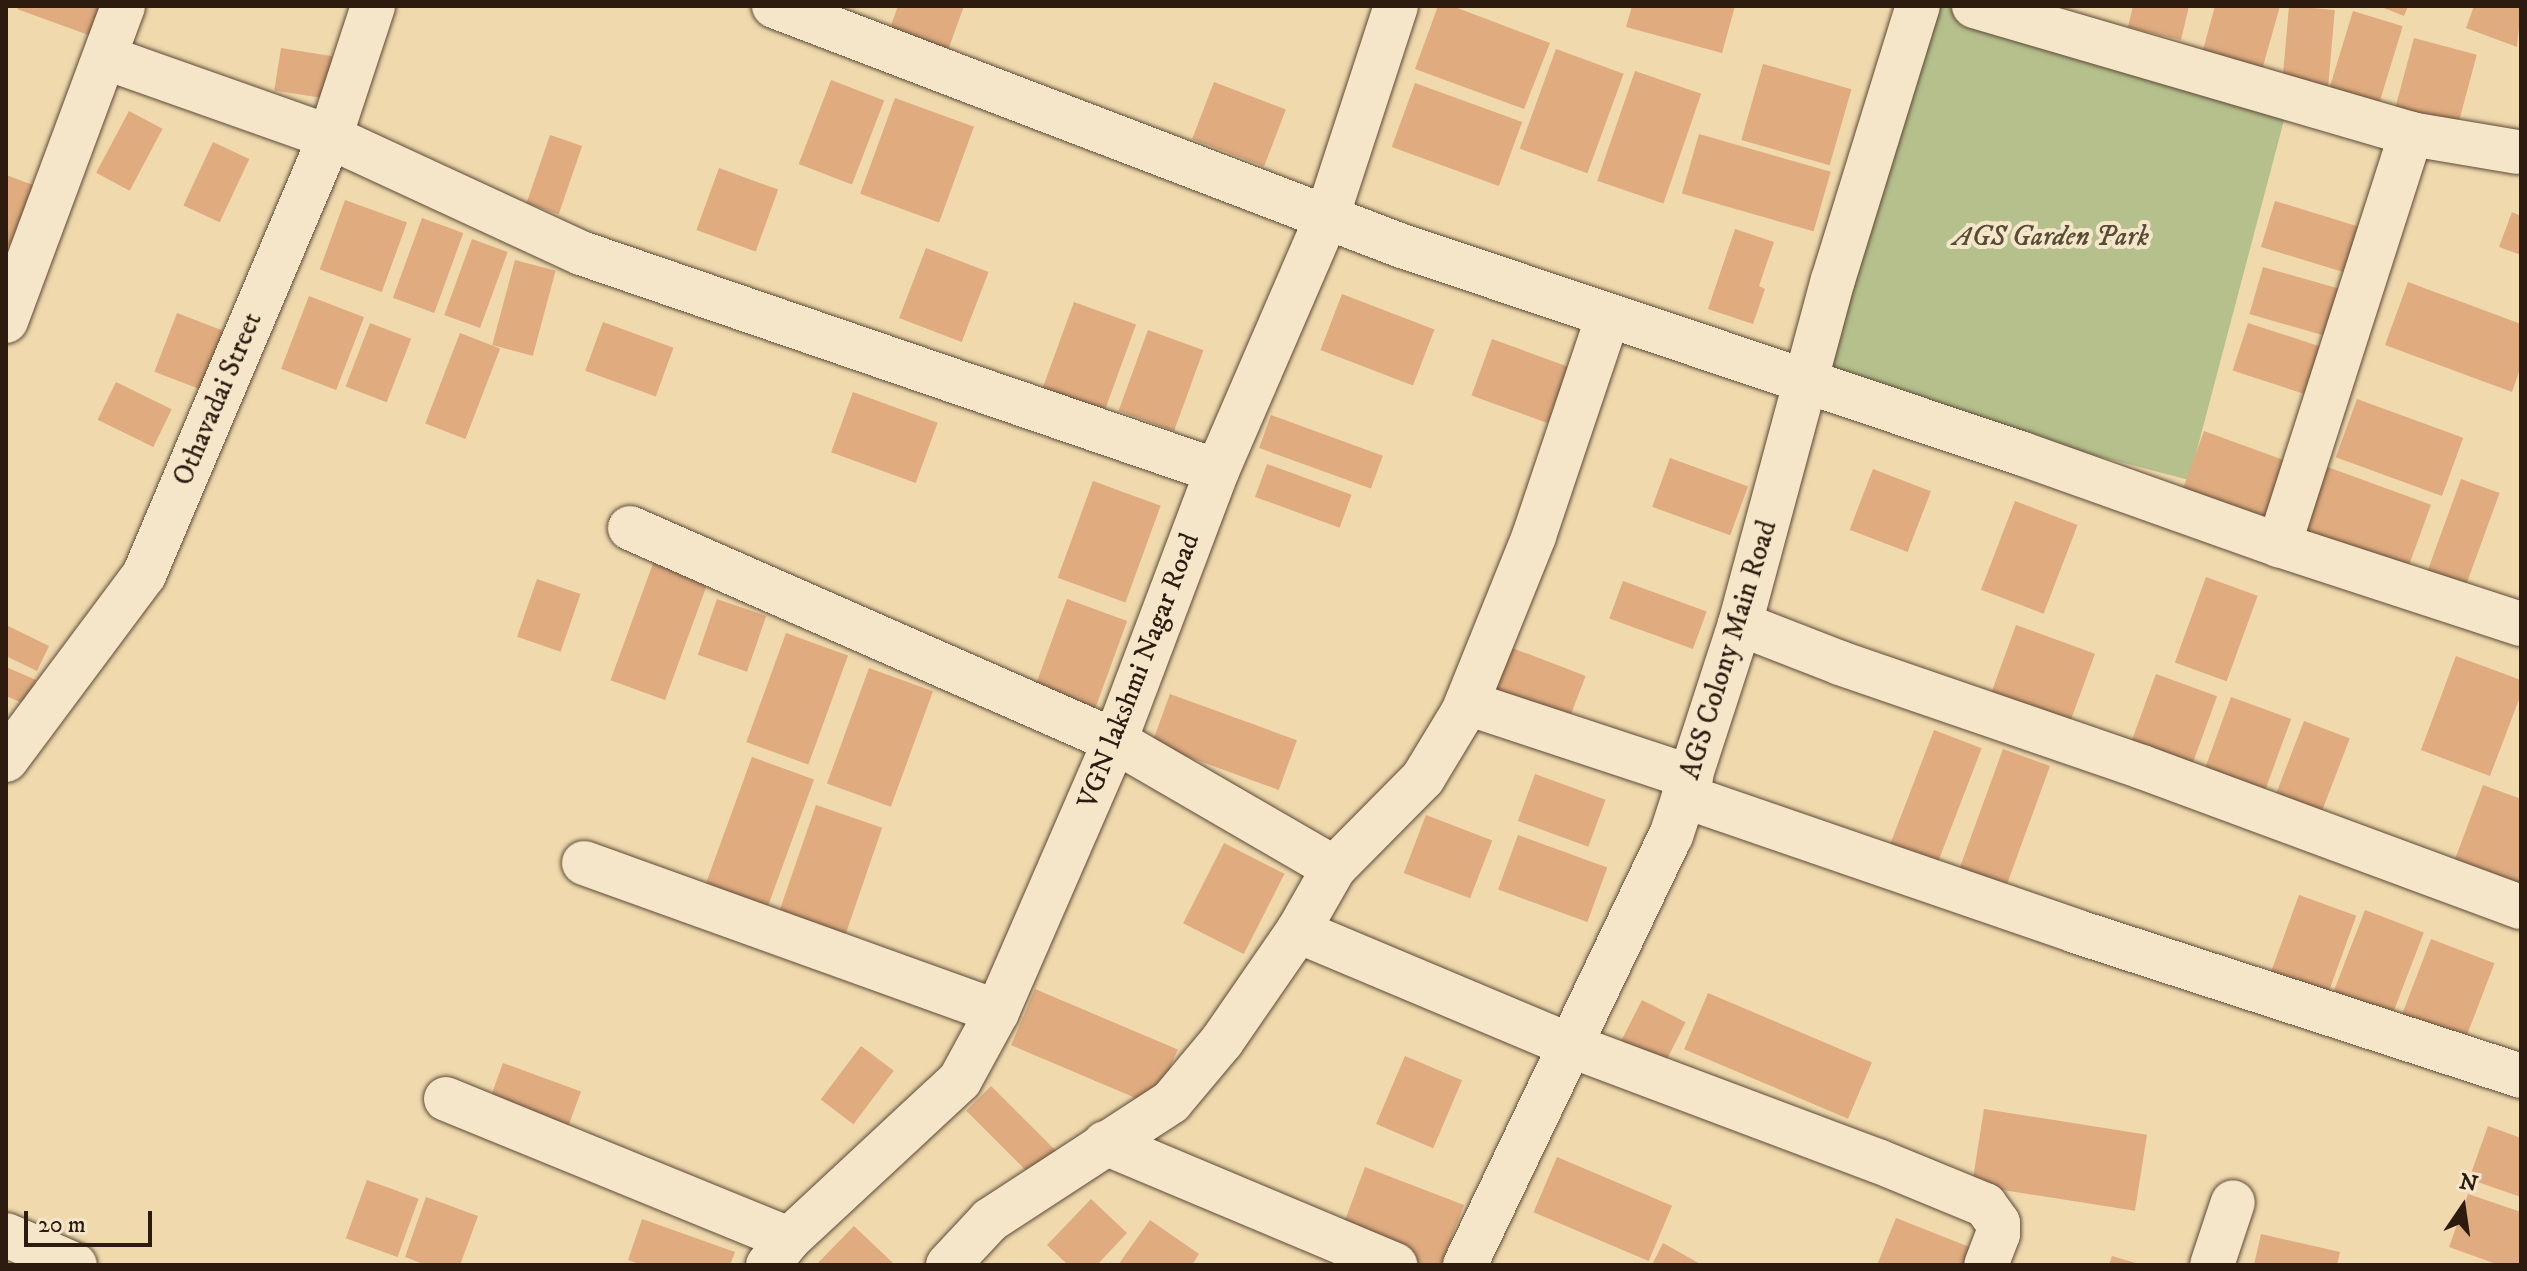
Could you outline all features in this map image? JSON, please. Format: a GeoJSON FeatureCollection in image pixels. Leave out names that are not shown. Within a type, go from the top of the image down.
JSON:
{"type":"FeatureCollection","features":[{"type":"Feature","properties":{"kind":"street"},"geometry":{"type":"LineString","coordinates":[[6,321],[107,58],[123,6]]}},
{"type":"Feature","properties":{"kind":"street","name":"Othavadai Street"},"geometry":{"type":"LineString","coordinates":[[6,760],[144,575],[330,137],[373,6]]}},
{"type":"Feature","properties":{"kind":"street"},"geometry":{"type":"LineString","coordinates":[[774,6],[1327,217],[1807,384],[2023,454],[2279,545],[2521,624]]}},
{"type":"Feature","properties":{"kind":"street","name":"VGN lakshmi Nagar Road"},"geometry":{"type":"LineString","coordinates":[[779,1252],[960,1080],[997,1012],[1115,741],[1217,471],[1327,217],[1396,6]]}},
{"type":"Feature","properties":{"kind":"street","name":"AGS Colony Main Road"},"geometry":{"type":"LineString","coordinates":[[1465,1265],[1671,836],[1740,624],[1841,253],[1918,6]]}},
{"type":"Feature","properties":{"kind":"street"},"geometry":{"type":"LineString","coordinates":[[1974,6],[2411,134],[2517,152]]}},
{"type":"Feature","properties":{"kind":"street"},"geometry":{"type":"LineString","coordinates":[[107,58],[330,137],[581,253],[1217,471]]}},
{"type":"Feature","properties":{"kind":"street"},"geometry":{"type":"LineString","coordinates":[[2279,545],[2411,134]]}},
{"type":"Feature","properties":{"kind":"street"},"geometry":{"type":"LineString","coordinates":[[948,1265],[990,1220],[1171,1102],[1222,1041],[1298,931],[1334,868],[1423,778],[1467,703],[1534,536],[1608,316]]}},
{"type":"Feature","properties":{"kind":"street"},"geometry":{"type":"LineString","coordinates":[[630,528],[1115,741],[1334,868]]}},
{"type":"Feature","properties":{"kind":"street"},"geometry":{"type":"LineString","coordinates":[[1740,624],[1840,663],[2142,767],[2521,907]]}},
{"type":"Feature","properties":{"kind":"street"},"geometry":{"type":"LineString","coordinates":[[1467,703],[2075,931],[2521,1076]]}},
{"type":"Feature","properties":{"kind":"street"},"geometry":{"type":"LineString","coordinates":[[584,863],[997,1012]]}},
{"type":"Feature","properties":{"kind":"street"},"geometry":{"type":"LineString","coordinates":[[1298,931],[1569,1045],[1878,1161],[1985,1205],[1998,1223],[1998,1234],[1986,1265]]}},
{"type":"Feature","properties":{"kind":"street"},"geometry":{"type":"LineString","coordinates":[[446,1099],[779,1252]]}},
{"type":"Feature","properties":{"kind":"street"},"geometry":{"type":"LineString","coordinates":[[1105,1143],[1395,1265]]}},
{"type":"Feature","properties":{"kind":"street"},"geometry":{"type":"LineString","coordinates":[[2212,1265],[2233,1202]]}},
{"type":"Feature","properties":{"kind":"street"},"geometry":{"type":"LineString","coordinates":[[6,1235],[75,1265]]}},
{"type":"Feature","properties":{"kind":"green space","name":"AGS Garden Park"},"geometry":{"type":"Polygon","coordinates":[[[1920,6],[1961,6],[2288,105],[2189,480],[1809,381],[1920,6]]]}},
{"type":"Feature","properties":{"kind":"building"},"geometry":{"type":"Polygon","coordinates":[[[19,6],[118,6],[105,41],[17,9],[19,6]]]}},
{"type":"Feature","properties":{"kind":"building"},"geometry":{"type":"Polygon","coordinates":[[[898,6],[964,6],[947,53],[889,31],[898,6]]]}},
{"type":"Feature","properties":{"kind":"building"},"geometry":{"type":"Polygon","coordinates":[[[1438,6],[1452,6],[1550,43],[1524,109],[1415,69],[1438,6]]]}},
{"type":"Feature","properties":{"kind":"building"},"geometry":{"type":"Polygon","coordinates":[[[1632,6],[1735,6],[1722,53],[1626,27],[1632,6]]]}},
{"type":"Feature","properties":{"kind":"building"},"geometry":{"type":"Polygon","coordinates":[[[2133,6],[2189,6],[2181,40],[2128,27],[2133,6]]]}},
{"type":"Feature","properties":{"kind":"building"},"geometry":{"type":"Polygon","coordinates":[[[2215,6],[2280,6],[2260,77],[2200,61],[2215,6]]]}},
{"type":"Feature","properties":{"kind":"building"},"geometry":{"type":"Polygon","coordinates":[[[2289,6],[2335,10],[2328,89],[2282,85],[2289,6]]]}},
{"type":"Feature","properties":{"kind":"building"},"geometry":{"type":"Polygon","coordinates":[[[2379,6],[2408,6],[2404,16],[2379,6]]]}},
{"type":"Feature","properties":{"kind":"building"},"geometry":{"type":"Polygon","coordinates":[[[2474,6],[2521,6],[2517,47],[2466,28],[2474,6]]]}},
{"type":"Feature","properties":{"kind":"building"},"geometry":{"type":"Polygon","coordinates":[[[2353,11],[2403,26],[2374,121],[2324,106],[2353,11]]]}},
{"type":"Feature","properties":{"kind":"building"},"geometry":{"type":"Polygon","coordinates":[[[2414,38],[2477,55],[2457,127],[2395,110],[2414,38]]]}},
{"type":"Feature","properties":{"kind":"building"},"geometry":{"type":"Polygon","coordinates":[[[281,48],[332,56],[326,99],[274,90],[281,48]]]}},
{"type":"Feature","properties":{"kind":"building"},"geometry":{"type":"Polygon","coordinates":[[[1556,49],[1624,74],[1587,173],[1520,149],[1556,49]]]}},
{"type":"Feature","properties":{"kind":"building"},"geometry":{"type":"Polygon","coordinates":[[[1763,64],[1851,89],[1830,165],[1741,140],[1763,64]]]}},
{"type":"Feature","properties":{"kind":"building"},"geometry":{"type":"Polygon","coordinates":[[[1635,71],[1701,94],[1663,203],[1597,181],[1635,71]]]}},
{"type":"Feature","properties":{"kind":"building"},"geometry":{"type":"Polygon","coordinates":[[[831,80],[884,100],[852,184],[799,164],[831,80]]]}},
{"type":"Feature","properties":{"kind":"building"},"geometry":{"type":"Polygon","coordinates":[[[1214,82],[1286,110],[1264,167],[1192,139],[1214,82]]]}},
{"type":"Feature","properties":{"kind":"building"},"geometry":{"type":"Polygon","coordinates":[[[1415,83],[1522,122],[1499,186],[1392,147],[1415,83]]]}},
{"type":"Feature","properties":{"kind":"building"},"geometry":{"type":"Polygon","coordinates":[[[895,98],[974,127],[939,223],[860,194],[895,98]]]}},
{"type":"Feature","properties":{"kind":"building"},"geometry":{"type":"Polygon","coordinates":[[[129,111],[163,129],[130,191],[96,173],[129,111]]]}},
{"type":"Feature","properties":{"kind":"building"},"geometry":{"type":"Polygon","coordinates":[[[1699,134],[1831,172],[1814,231],[1682,194],[1699,134]]]}},
{"type":"Feature","properties":{"kind":"building"},"geometry":{"type":"Polygon","coordinates":[[[550,135],[582,146],[559,214],[527,203],[550,135]]]}},
{"type":"Feature","properties":{"kind":"building"},"geometry":{"type":"Polygon","coordinates":[[[213,142],[249,159],[220,222],[183,205],[213,142]]]}},
{"type":"Feature","properties":{"kind":"building"},"geometry":{"type":"Polygon","coordinates":[[[719,168],[778,190],[756,252],[696,230],[719,168]]]}},
{"type":"Feature","properties":{"kind":"building"},"geometry":{"type":"Polygon","coordinates":[[[6,175],[33,185],[10,246],[6,245],[6,175]]]}},
{"type":"Feature","properties":{"kind":"building"},"geometry":{"type":"Polygon","coordinates":[[[345,200],[407,223],[382,292],[320,270],[345,200]]]}},
{"type":"Feature","properties":{"kind":"building"},"geometry":{"type":"Polygon","coordinates":[[[2275,201],[2369,230],[2355,276],[2261,247],[2275,201]]]}},
{"type":"Feature","properties":{"kind":"building"},"geometry":{"type":"Polygon","coordinates":[[[2512,212],[2521,216],[2521,255],[2499,247],[2512,212]]]}},
{"type":"Feature","properties":{"kind":"building"},"geometry":{"type":"Polygon","coordinates":[[[422,218],[463,233],[434,313],[393,298],[422,218]]]}},
{"type":"Feature","properties":{"kind":"building"},"geometry":{"type":"Polygon","coordinates":[[[1735,229],[1774,242],[1759,286],[1765,289],[1753,324],[1708,309],[1735,229]]]}},
{"type":"Feature","properties":{"kind":"building"},"geometry":{"type":"Polygon","coordinates":[[[472,239],[508,252],[480,328],[444,315],[472,239]]]}},
{"type":"Feature","properties":{"kind":"building"},"geometry":{"type":"Polygon","coordinates":[[[926,248],[989,272],[962,342],[899,318],[926,248]]]}},
{"type":"Feature","properties":{"kind":"building"},"geometry":{"type":"Polygon","coordinates":[[[515,260],[556,271],[533,356],[492,345],[515,260]]]}},
{"type":"Feature","properties":{"kind":"building"},"geometry":{"type":"Polygon","coordinates":[[[2263,267],[2351,292],[2338,339],[2249,314],[2263,267]]]}},
{"type":"Feature","properties":{"kind":"building"},"geometry":{"type":"Polygon","coordinates":[[[2408,282],[2521,324],[2521,366],[2512,392],[2385,345],[2408,282]]]}},
{"type":"Feature","properties":{"kind":"building"},"geometry":{"type":"Polygon","coordinates":[[[1342,294],[1434,329],[1413,385],[1320,350],[1342,294]]]}},
{"type":"Feature","properties":{"kind":"building"},"geometry":{"type":"Polygon","coordinates":[[[309,296],[364,317],[336,390],[281,369],[309,296]]]}},
{"type":"Feature","properties":{"kind":"building"},"geometry":{"type":"Polygon","coordinates":[[[1074,302],[1136,325],[1105,411],[1043,388],[1074,302]]]}},
{"type":"Feature","properties":{"kind":"building"},"geometry":{"type":"Polygon","coordinates":[[[177,313],[235,335],[212,394],[154,372],[177,313]]]}},
{"type":"Feature","properties":{"kind":"building"},"geometry":{"type":"Polygon","coordinates":[[[603,322],[673,348],[656,397],[585,371],[603,322]]]}},
{"type":"Feature","properties":{"kind":"building"},"geometry":{"type":"Polygon","coordinates":[[[370,323],[411,339],[387,402],[346,386],[370,323]]]}},
{"type":"Feature","properties":{"kind":"building"},"geometry":{"type":"Polygon","coordinates":[[[2248,323],[2323,347],[2308,395],[2233,371],[2248,323]]]}},
{"type":"Feature","properties":{"kind":"building"},"geometry":{"type":"Polygon","coordinates":[[[1148,330],[1203,350],[1174,431],[1119,411],[1148,330]]]}},
{"type":"Feature","properties":{"kind":"building"},"geometry":{"type":"Polygon","coordinates":[[[460,333],[500,348],[465,439],[425,424],[460,333]]]}},
{"type":"Feature","properties":{"kind":"building"},"geometry":{"type":"Polygon","coordinates":[[[1492,339],[1568,367],[1548,423],[1471,395],[1492,339]]]}},
{"type":"Feature","properties":{"kind":"building"},"geometry":{"type":"Polygon","coordinates":[[[116,382],[172,409],[153,447],[98,420],[116,382]]]}},
{"type":"Feature","properties":{"kind":"building"},"geometry":{"type":"Polygon","coordinates":[[[853,392],[938,423],[916,483],[831,452],[853,392]]]}},
{"type":"Feature","properties":{"kind":"building"},"geometry":{"type":"Polygon","coordinates":[[[2357,399],[2463,438],[2442,496],[2336,457],[2357,399]]]}},
{"type":"Feature","properties":{"kind":"building"},"geometry":{"type":"Polygon","coordinates":[[[1271,415],[1383,456],[1371,489],[1259,448],[1271,415]]]}},
{"type":"Feature","properties":{"kind":"building"},"geometry":{"type":"Polygon","coordinates":[[[2204,431],[2288,461],[2262,532],[2178,501],[2204,431]]]}},
{"type":"Feature","properties":{"kind":"building"},"geometry":{"type":"Polygon","coordinates":[[[1670,458],[1748,486],[1730,535],[1652,507],[1670,458]]]}},
{"type":"Feature","properties":{"kind":"building"},"geometry":{"type":"Polygon","coordinates":[[[1267,464],[1352,495],[1340,528],[1255,497],[1267,464]]]}},
{"type":"Feature","properties":{"kind":"building"},"geometry":{"type":"Polygon","coordinates":[[[2322,465],[2431,505],[2405,576],[2296,536],[2322,465]]]}},
{"type":"Feature","properties":{"kind":"building"},"geometry":{"type":"Polygon","coordinates":[[[1873,469],[1931,491],[1908,552],[1850,530],[1873,469]]]}},
{"type":"Feature","properties":{"kind":"building"},"geometry":{"type":"Polygon","coordinates":[[[2461,479],[2500,493],[2463,594],[2424,580],[2461,479]]]}},
{"type":"Feature","properties":{"kind":"building"},"geometry":{"type":"Polygon","coordinates":[[[1093,481],[1161,506],[1125,602],[1058,578],[1093,481]]]}},
{"type":"Feature","properties":{"kind":"building"},"geometry":{"type":"Polygon","coordinates":[[[2015,501],[2078,525],[2044,614],[1981,590],[2015,501]]]}},
{"type":"Feature","properties":{"kind":"building"},"geometry":{"type":"Polygon","coordinates":[[[655,558],[710,578],[665,700],[611,680],[655,558]]]}},
{"type":"Feature","properties":{"kind":"building"},"geometry":{"type":"Polygon","coordinates":[[[2206,577],[2258,596],[2227,681],[2175,663],[2206,577]]]}},
{"type":"Feature","properties":{"kind":"building"},"geometry":{"type":"Polygon","coordinates":[[[537,579],[580,594],[561,652],[517,637],[537,579]]]}},
{"type":"Feature","properties":{"kind":"building"},"geometry":{"type":"Polygon","coordinates":[[[1623,581],[1707,611],[1693,649],[1609,619],[1623,581]]]}},
{"type":"Feature","properties":{"kind":"building"},"geometry":{"type":"Polygon","coordinates":[[[717,599],[766,616],[747,672],[698,655],[717,599]]]}},
{"type":"Feature","properties":{"kind":"building"},"geometry":{"type":"Polygon","coordinates":[[[1067,599],[1127,621],[1091,720],[1031,698],[1067,599]]]}},
{"type":"Feature","properties":{"kind":"building"},"geometry":{"type":"Polygon","coordinates":[[[6,625],[49,646],[37,671],[6,656],[6,625]]]}},
{"type":"Feature","properties":{"kind":"building"},"geometry":{"type":"Polygon","coordinates":[[[2016,625],[2095,654],[2064,739],[1985,711],[2016,625]]]}},
{"type":"Feature","properties":{"kind":"building"},"geometry":{"type":"Polygon","coordinates":[[[786,633],[848,656],[808,765],[746,742],[786,633]]]}},
{"type":"Feature","properties":{"kind":"building"},"geometry":{"type":"Polygon","coordinates":[[[1510,647],[1586,676],[1568,721],[1493,692],[1510,647]]]}},
{"type":"Feature","properties":{"kind":"building"},"geometry":{"type":"Polygon","coordinates":[[[2456,656],[2521,680],[2521,694],[2490,776],[2421,750],[2456,656]]]}},
{"type":"Feature","properties":{"kind":"building"},"geometry":{"type":"Polygon","coordinates":[[[6,667],[36,680],[25,704],[6,696],[6,667]]]}},
{"type":"Feature","properties":{"kind":"building"},"geometry":{"type":"Polygon","coordinates":[[[869,668],[933,691],[891,807],[827,784],[869,668]]]}},
{"type":"Feature","properties":{"kind":"building"},"geometry":{"type":"Polygon","coordinates":[[[2156,674],[2217,696],[2190,770],[2129,748],[2156,674]]]}},
{"type":"Feature","properties":{"kind":"building"},"geometry":{"type":"Polygon","coordinates":[[[1170,694],[1297,740],[1279,790],[1152,744],[1170,694]]]}},
{"type":"Feature","properties":{"kind":"building"},"geometry":{"type":"Polygon","coordinates":[[[2231,697],[2291,719],[2260,805],[2200,783],[2231,697]]]}},
{"type":"Feature","properties":{"kind":"building"},"geometry":{"type":"Polygon","coordinates":[[[2304,721],[2350,739],[2318,821],[2272,803],[2304,721]]]}},
{"type":"Feature","properties":{"kind":"building"},"geometry":{"type":"Polygon","coordinates":[[[1934,730],[1982,748],[1937,865],[1889,847],[1934,730]]]}},
{"type":"Feature","properties":{"kind":"building"},"geometry":{"type":"Polygon","coordinates":[[[2003,749],[2050,766],[2004,891],[1958,874],[2003,749]]]}},
{"type":"Feature","properties":{"kind":"building"},"geometry":{"type":"Polygon","coordinates":[[[752,757],[814,780],[765,915],[703,892],[752,757]]]}},
{"type":"Feature","properties":{"kind":"building"},"geometry":{"type":"Polygon","coordinates":[[[1535,774],[1605,800],[1588,847],[1518,821],[1535,774]]]}},
{"type":"Feature","properties":{"kind":"building"},"geometry":{"type":"Polygon","coordinates":[[[2483,785],[2521,799],[2521,892],[2452,867],[2483,785]]]}},
{"type":"Feature","properties":{"kind":"building"},"geometry":{"type":"Polygon","coordinates":[[[816,805],[882,828],[842,943],[776,920],[816,805]]]}},
{"type":"Feature","properties":{"kind":"building"},"geometry":{"type":"Polygon","coordinates":[[[1426,815],[1492,840],[1470,898],[1404,873],[1426,815]]]}},
{"type":"Feature","properties":{"kind":"building"},"geometry":{"type":"Polygon","coordinates":[[[1518,835],[1607,867],[1587,922],[1498,890],[1518,835]]]}},
{"type":"Feature","properties":{"kind":"building"},"geometry":{"type":"Polygon","coordinates":[[[1224,843],[1285,874],[1244,954],[1183,923],[1224,843]]]}},
{"type":"Feature","properties":{"kind":"building"},"geometry":{"type":"Polygon","coordinates":[[[2299,895],[2356,916],[2326,1000],[2268,980],[2299,895]]]}},
{"type":"Feature","properties":{"kind":"building"},"geometry":{"type":"Polygon","coordinates":[[[2365,910],[2424,933],[2392,1016],[2333,993],[2365,910]]]}},
{"type":"Feature","properties":{"kind":"building"},"geometry":{"type":"Polygon","coordinates":[[[2431,939],[2494,963],[2460,1053],[2397,1029],[2431,939]]]}},
{"type":"Feature","properties":{"kind":"building"},"geometry":{"type":"Polygon","coordinates":[[[1035,989],[1178,1050],[1154,1106],[1011,1045],[1035,989]]]}},
{"type":"Feature","properties":{"kind":"building"},"geometry":{"type":"Polygon","coordinates":[[[1708,993],[1872,1063],[1848,1119],[1684,1049],[1708,993]]]}},
{"type":"Feature","properties":{"kind":"building"},"geometry":{"type":"Polygon","coordinates":[[[1642,1000],[1686,1022],[1661,1071],[1617,1049],[1642,1000]]]}},
{"type":"Feature","properties":{"kind":"building"},"geometry":{"type":"Polygon","coordinates":[[[861,1046],[894,1071],[853,1124],[821,1100],[861,1046]]]}},
{"type":"Feature","properties":{"kind":"building"},"geometry":{"type":"Polygon","coordinates":[[[1405,1056],[1462,1080],[1433,1148],[1376,1124],[1405,1056]]]}},
{"type":"Feature","properties":{"kind":"building"},"geometry":{"type":"Polygon","coordinates":[[[503,1063],[581,1091],[565,1135],[487,1106],[503,1063]]]}},
{"type":"Feature","properties":{"kind":"building"},"geometry":{"type":"Polygon","coordinates":[[[991,1086],[1063,1158],[1038,1183],[966,1111],[991,1086]]]}},
{"type":"Feature","properties":{"kind":"building"},"geometry":{"type":"Polygon","coordinates":[[[1984,1109],[2147,1135],[2135,1211],[1972,1185],[1984,1109]]]}},
{"type":"Feature","properties":{"kind":"building"},"geometry":{"type":"Polygon","coordinates":[[[2488,1126],[2521,1138],[2521,1197],[2469,1179],[2488,1126]]]}},
{"type":"Feature","properties":{"kind":"building"},"geometry":{"type":"Polygon","coordinates":[[[1557,1157],[1672,1206],[1649,1261],[1534,1212],[1557,1157]]]}},
{"type":"Feature","properties":{"kind":"building"},"geometry":{"type":"Polygon","coordinates":[[[1365,1167],[1464,1205],[1441,1265],[1414,1265],[1339,1236],[1365,1167]]]}},
{"type":"Feature","properties":{"kind":"building"},"geometry":{"type":"Polygon","coordinates":[[[367,1180],[419,1199],[397,1257],[346,1238],[367,1180]]]}},
{"type":"Feature","properties":{"kind":"building"},"geometry":{"type":"Polygon","coordinates":[[[2468,1194],[2521,1212],[2521,1265],[2499,1265],[2449,1247],[2468,1194]]]}},
{"type":"Feature","properties":{"kind":"building"},"geometry":{"type":"Polygon","coordinates":[[[426,1197],[478,1216],[460,1265],[426,1265],[405,1257],[426,1197]]]}},
{"type":"Feature","properties":{"kind":"building"},"geometry":{"type":"Polygon","coordinates":[[[1091,1199],[1127,1233],[1097,1265],[1068,1265],[1047,1245],[1091,1199]]]}},
{"type":"Feature","properties":{"kind":"building"},"geometry":{"type":"Polygon","coordinates":[[[1896,1218],[1977,1250],[1970,1265],[1877,1265],[1896,1218]]]}},
{"type":"Feature","properties":{"kind":"building"},"geometry":{"type":"Polygon","coordinates":[[[642,1219],[735,1252],[730,1265],[641,1265],[628,1260],[642,1219]]]}},
{"type":"Feature","properties":{"kind":"building"},"geometry":{"type":"Polygon","coordinates":[[[1150,1220],[1199,1254],[1192,1265],[1118,1265],[1150,1220]]]}},
{"type":"Feature","properties":{"kind":"building"},"geometry":{"type":"Polygon","coordinates":[[[854,1226],[895,1265],[816,1265],[854,1226]]]}},
{"type":"Feature","properties":{"kind":"building"},"geometry":{"type":"Polygon","coordinates":[[[2261,1234],[2340,1252],[2337,1265],[2254,1265],[2261,1234]]]}},
{"type":"Feature","properties":{"kind":"building"},"geometry":{"type":"Polygon","coordinates":[[[1663,1243],[1702,1265],[1652,1265],[1663,1243]]]}},
{"type":"Feature","properties":{"kind":"building"},"geometry":{"type":"Polygon","coordinates":[[[2112,1256],[2139,1264],[2139,1265],[2109,1265],[2112,1256]]]}}]}
